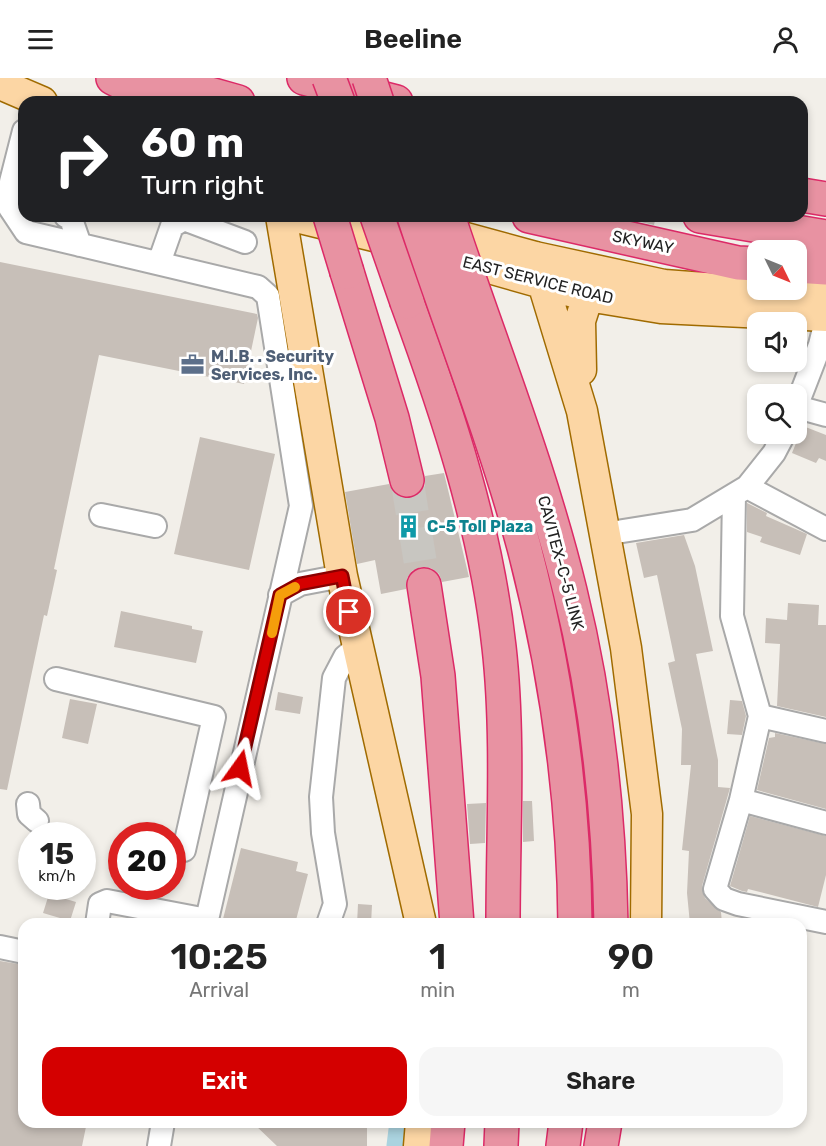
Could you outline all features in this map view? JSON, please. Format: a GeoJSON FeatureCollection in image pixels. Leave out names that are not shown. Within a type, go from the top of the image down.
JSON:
{"type":"FeatureCollection","features":[{"type":"Feature","properties":{"kind":"highway"},"geometry":{"type":"LineString","coordinates":[[113,78],[153,96]]}},
{"type":"Feature","properties":{"kind":"highway"},"geometry":{"type":"LineString","coordinates":[[153,78],[217,96]]}},
{"type":"Feature","properties":{"kind":"highway"},"geometry":{"type":"LineString","coordinates":[[287,78],[293,96]]}},
{"type":"Feature","properties":{"kind":"highway"},"geometry":{"type":"LineString","coordinates":[[304,78],[373,96]]}},
{"type":"Feature","properties":{"kind":"highway"},"geometry":{"type":"LineString","coordinates":[[329,78],[336,96]]}},
{"type":"Feature","properties":{"kind":"highway"},"geometry":{"type":"LineString","coordinates":[[369,78],[375,96]]}},
{"type":"Feature","properties":{"kind":"highway"},"geometry":{"type":"LineString","coordinates":[[404,78],[410,96]]}},
{"type":"Feature","properties":{"kind":"highway"},"geometry":{"type":"LineString","coordinates":[[808,196],[826,199]]}},
{"type":"Feature","properties":{"kind":"highway"},"geometry":{"type":"LineString","coordinates":[[332,222],[392,418],[406,480]]}},
{"type":"Feature","properties":{"kind":"highway"},"geometry":{"type":"LineString","coordinates":[[379,222],[459,450],[496,624],[502,684],[503,918]]}},
{"type":"Feature","properties":{"kind":"highway","name":"CAVITEX–C-5 LINK"},"geometry":{"type":"LineString","coordinates":[[416,222],[504,481],[532,579],[562,737],[572,836],[575,918]]}},
{"type":"Feature","properties":{"kind":"highway","name":"CAVITEX–C-5 LINK"},"geometry":{"type":"LineString","coordinates":[[450,222],[531,453],[571,594],[601,762],[611,918]]}},
{"type":"Feature","properties":{"kind":"highway","name":"SKYWAY"},"geometry":{"type":"LineString","coordinates":[[557,222],[747,263]]}},
{"type":"Feature","properties":{"kind":"highway"},"geometry":{"type":"LineString","coordinates":[[736,222],[826,237]]}},
{"type":"Feature","properties":{"kind":"highway"},"geometry":{"type":"LineString","coordinates":[[807,267],[826,268]]}},
{"type":"Feature","properties":{"kind":"highway"},"geometry":{"type":"LineString","coordinates":[[424,585],[438,676],[457,918]]}},
{"type":"Feature","properties":{"kind":"highway"},"geometry":{"type":"LineString","coordinates":[[446,1146],[448,1128]]}},
{"type":"Feature","properties":{"kind":"highway"},"geometry":{"type":"LineString","coordinates":[[501,1128],[501,1146]]}},
{"type":"Feature","properties":{"kind":"highway"},"geometry":{"type":"LineString","coordinates":[[563,1146],[565,1128]]}},
{"type":"Feature","properties":{"kind":"highway"},"geometry":{"type":"LineString","coordinates":[[601,1146],[603,1128]]}},
{"type":"Feature","properties":{"kind":"main road"},"geometry":{"type":"LineString","coordinates":[[0,84],[20,96]]}},
{"type":"Feature","properties":{"kind":"main road"},"geometry":{"type":"LineString","coordinates":[[0,104],[18,104]]}},
{"type":"Feature","properties":{"kind":"main road"},"geometry":{"type":"LineString","coordinates":[[282,222],[342,576],[420,918]]}},
{"type":"Feature","properties":{"kind":"main road","name":"EAST SERVICE ROAD"},"geometry":{"type":"LineString","coordinates":[[316,222],[394,241],[588,296],[661,308],[826,318]]}},
{"type":"Feature","properties":{"kind":"main road","name":"EAST SERVICE ROAD"},"geometry":{"type":"LineString","coordinates":[[407,222],[535,257],[664,285],[731,290],[826,292]]}},
{"type":"Feature","properties":{"kind":"main road"},"geometry":{"type":"LineString","coordinates":[[535,257],[582,411],[626,648],[647,814],[646,918]]}},
{"type":"Feature","properties":{"kind":"main road"},"geometry":{"type":"LineString","coordinates":[[582,411],[580,321],[588,296]]}},
{"type":"Feature","properties":{"kind":"main road"},"geometry":{"type":"LineString","coordinates":[[419,1146],[420,1128]]}},
{"type":"Feature","properties":{"kind":"main road"},"geometry":{"type":"LineString","coordinates":[[615,1146],[620,1128]]}},
{"type":"Feature","properties":{"kind":"street"},"geometry":{"type":"LineString","coordinates":[[18,154],[11,182],[10,208],[18,220]]}},
{"type":"Feature","properties":{"kind":"street"},"geometry":{"type":"LineString","coordinates":[[19,222],[26,232],[159,263],[264,291],[268,296],[301,506],[207,918]]}},
{"type":"Feature","properties":{"kind":"street"},"geometry":{"type":"LineString","coordinates":[[72,222],[80,245]]}},
{"type":"Feature","properties":{"kind":"street"},"geometry":{"type":"LineString","coordinates":[[159,263],[172,226],[179,222]]}},
{"type":"Feature","properties":{"kind":"street"},"geometry":{"type":"LineString","coordinates":[[192,222],[245,242]]}},
{"type":"Feature","properties":{"kind":"street"},"geometry":{"type":"LineString","coordinates":[[806,384],[820,345],[826,318]]}},
{"type":"Feature","properties":{"kind":"street"},"geometry":{"type":"LineString","coordinates":[[807,410],[826,415]]}},
{"type":"Feature","properties":{"kind":"street"},"geometry":{"type":"LineString","coordinates":[[604,534],[692,520],[740,491],[774,453],[779,444]]}},
{"type":"Feature","properties":{"kind":"street"},"geometry":{"type":"LineString","coordinates":[[740,491],[826,529]]}},
{"type":"Feature","properties":{"kind":"street"},"geometry":{"type":"LineString","coordinates":[[740,491],[732,616],[759,716],[741,801],[715,889],[724,899],[738,904],[806,918]]}},
{"type":"Feature","properties":{"kind":"street"},"geometry":{"type":"LineString","coordinates":[[101,515],[155,526]]}},
{"type":"Feature","properties":{"kind":"street"},"geometry":{"type":"LineString","coordinates":[[280,595],[300,584],[342,576]]}},
{"type":"Feature","properties":{"kind":"street"},"geometry":{"type":"LineString","coordinates":[[330,918],[335,904],[323,832],[321,797],[334,678],[345,657],[357,647]]}},
{"type":"Feature","properties":{"kind":"street"},"geometry":{"type":"LineString","coordinates":[[56,679],[214,717],[250,723]]}},
{"type":"Feature","properties":{"kind":"street"},"geometry":{"type":"LineString","coordinates":[[759,716],[826,731]]}},
{"type":"Feature","properties":{"kind":"street"},"geometry":{"type":"LineString","coordinates":[[186,841],[214,717]]}},
{"type":"Feature","properties":{"kind":"street"},"geometry":{"type":"LineString","coordinates":[[741,801],[826,823]]}},
{"type":"Feature","properties":{"kind":"street"},"geometry":{"type":"LineString","coordinates":[[98,918],[100,904],[107,901],[187,918]]}},
{"type":"Feature","properties":{"kind":"street"},"geometry":{"type":"LineString","coordinates":[[807,918],[826,922]]}},
{"type":"Feature","properties":{"kind":"street"},"geometry":{"type":"LineString","coordinates":[[0,947],[18,951]]}},
{"type":"Feature","properties":{"kind":"street"},"geometry":{"type":"LineString","coordinates":[[159,1146],[163,1128]]}},
{"type":"Feature","properties":{"kind":"building"},"geometry":{"type":"Polygon","coordinates":[[[0,262],[257,314],[258,318],[244,384],[99,355],[54,569],[57,570],[47,616],[44,615],[7,790],[0,789],[0,262]]]}},
{"type":"Feature","properties":{"kind":"building"},"geometry":{"type":"Polygon","coordinates":[[[807,428],[826,435],[826,461],[819,458],[816,463],[792,453],[796,444],[807,444],[807,428]]]}},
{"type":"Feature","properties":{"kind":"building"},"geometry":{"type":"Polygon","coordinates":[[[200,437],[275,454],[249,570],[174,554],[200,437]]]}},
{"type":"Feature","properties":{"kind":"building","name":"C-5 Toll Plaza"},"geometry":{"type":"Polygon","coordinates":[[[444,473],[469,577],[442,582],[439,574],[431,568],[421,567],[412,571],[407,578],[406,589],[381,594],[375,560],[357,564],[345,492],[389,484],[394,493],[402,498],[411,498],[420,493],[425,486],[425,476],[444,473]]]}},
{"type":"Feature","properties":{"kind":"building"},"geometry":{"type":"Polygon","coordinates":[[[747,503],[767,513],[766,516],[807,534],[800,555],[760,542],[762,537],[747,532],[747,503]]]}},
{"type":"Feature","properties":{"kind":"building"},"geometry":{"type":"Polygon","coordinates":[[[684,535],[695,566],[713,651],[696,654],[718,760],[718,787],[730,788],[702,886],[705,898],[721,912],[722,918],[689,918],[687,893],[689,851],[682,850],[691,765],[681,765],[682,729],[668,663],[675,661],[657,575],[644,578],[636,543],[684,535]]]}},
{"type":"Feature","properties":{"kind":"building"},"geometry":{"type":"Polygon","coordinates":[[[788,603],[819,605],[818,625],[826,625],[826,717],[777,706],[780,644],[765,643],[766,618],[787,620],[788,603]]]}},
{"type":"Feature","properties":{"kind":"building"},"geometry":{"type":"Polygon","coordinates":[[[121,611],[192,626],[192,629],[203,631],[196,663],[114,647],[121,611]]]}},
{"type":"Feature","properties":{"kind":"building"},"geometry":{"type":"Polygon","coordinates":[[[278,692],[303,697],[300,714],[275,710],[278,692]]]}},
{"type":"Feature","properties":{"kind":"building"},"geometry":{"type":"Polygon","coordinates":[[[70,699],[97,704],[88,744],[62,738],[70,699]]]}},
{"type":"Feature","properties":{"kind":"building"},"geometry":{"type":"Polygon","coordinates":[[[730,700],[742,701],[746,716],[742,735],[727,734],[730,700]]]}},
{"type":"Feature","properties":{"kind":"building"},"geometry":{"type":"Polygon","coordinates":[[[775,733],[826,744],[826,809],[757,790],[769,738],[775,737],[775,733]]]}},
{"type":"Feature","properties":{"kind":"building"},"geometry":{"type":"Polygon","coordinates":[[[523,801],[532,801],[534,841],[523,842],[523,801]]]}},
{"type":"Feature","properties":{"kind":"building"},"geometry":{"type":"Polygon","coordinates":[[[486,803],[485,843],[470,844],[467,804],[486,803]]]}},
{"type":"Feature","properties":{"kind":"building"},"geometry":{"type":"Polygon","coordinates":[[[750,816],[826,836],[826,875],[818,907],[748,889],[747,892],[742,891],[730,886],[750,816]]]}},
{"type":"Feature","properties":{"kind":"building"},"geometry":{"type":"Polygon","coordinates":[[[241,848],[298,862],[296,871],[308,874],[297,918],[223,918],[241,848]]]}},
{"type":"Feature","properties":{"kind":"building"},"geometry":{"type":"Polygon","coordinates":[[[47,900],[76,902],[71,918],[60,918],[43,913],[47,900]]]}},
{"type":"Feature","properties":{"kind":"building"},"geometry":{"type":"Polygon","coordinates":[[[358,904],[372,905],[371,918],[357,918],[358,904]]]}},
{"type":"Feature","properties":{"kind":"building"},"geometry":{"type":"Polygon","coordinates":[[[0,961],[18,964],[18,1128],[86,1128],[82,1146],[0,1146],[0,961]]]}},
{"type":"Feature","properties":{"kind":"building"},"geometry":{"type":"Polygon","coordinates":[[[258,1128],[367,1128],[367,1146],[277,1146],[258,1128]]]}},
{"type":"Feature","properties":{"kind":"waterway"},"geometry":{"type":"LineString","coordinates":[[403,1146],[405,1128]]}},
{"type":"Feature","properties":{"kind":"tunnel"},"geometry":{"type":"LineString","coordinates":[[407,480],[424,585]]}},
{"type":"Feature","properties":{"kind":"slow traffic"},"geometry":{"type":"LineString","coordinates":[[272,633],[280,595],[295,587]]}},
{"type":"Feature","properties":{"kind":"place","name":"M.I.B. . Security Services, Inc."},"geometry":{"type":"Point","coordinates":[193,365]}},
{"type":"Feature","properties":{"kind":"place","name":"C-5 Toll Plaza"},"geometry":{"type":"Point","coordinates":[409,526]}},
{"type":"Feature","properties":{"kind":"route"},"geometry":{"type":"LineString","coordinates":[[240,768],[280,595],[300,584],[342,576],[349,612]]}}]}
